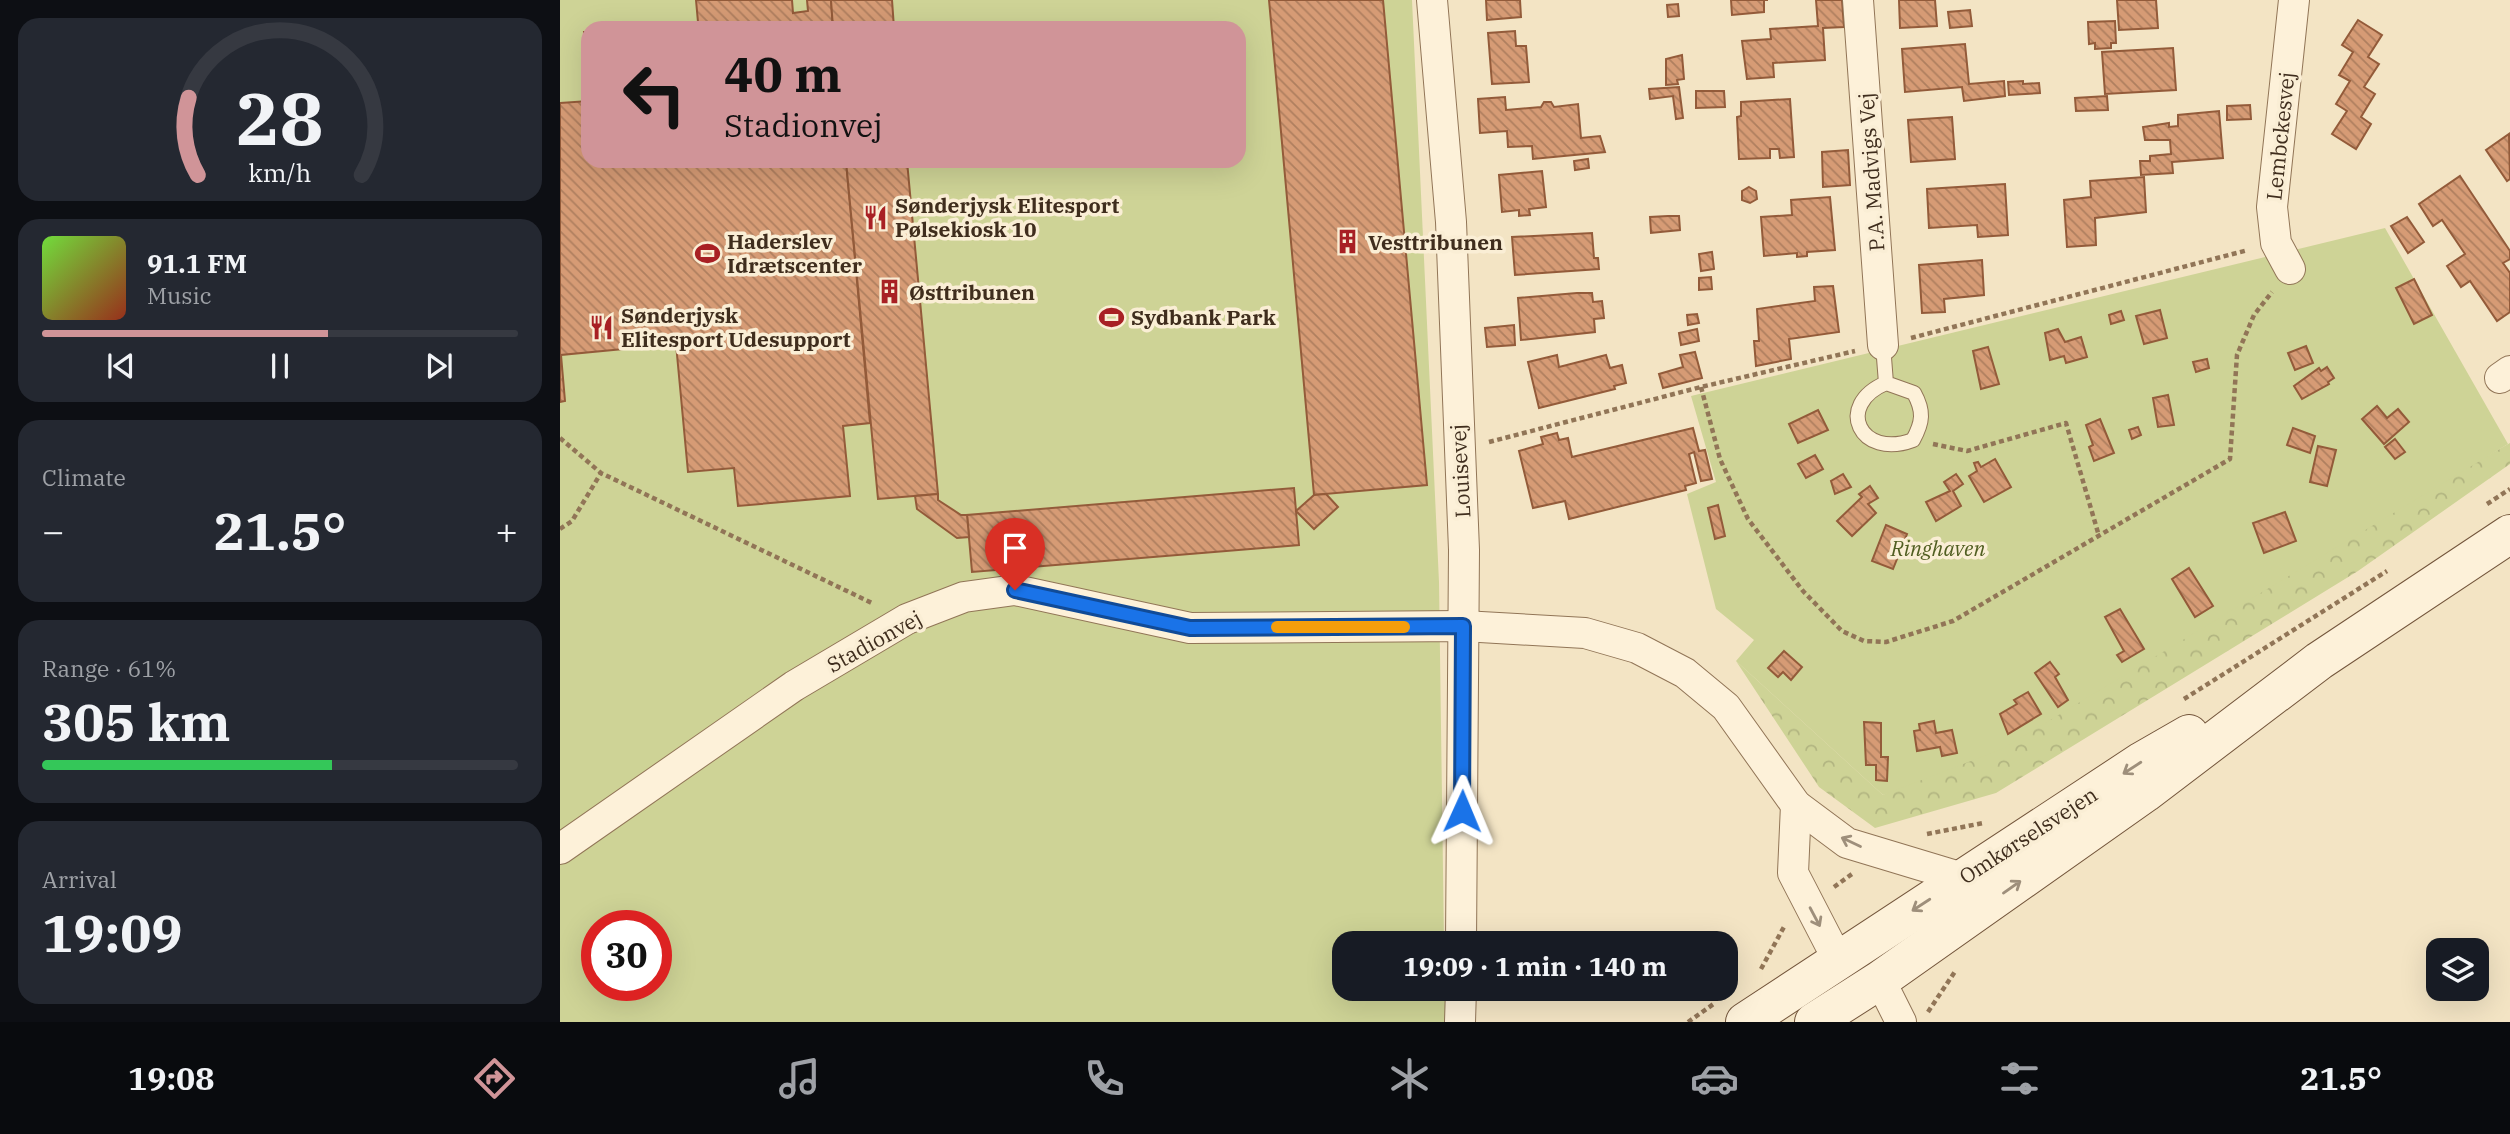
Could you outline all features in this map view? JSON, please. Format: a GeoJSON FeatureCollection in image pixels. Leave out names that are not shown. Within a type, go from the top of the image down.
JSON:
{"type":"FeatureCollection","features":[{"type":"Feature","properties":{"kind":"main road","name":"Omkørselsvejen"},"geometry":{"type":"LineString","coordinates":[[1814,1022],[1880,980],[2145,793],[2319,661],[2510,534]]}},
{"type":"Feature","properties":{"kind":"main road","name":"Omkørselsvejen"},"geometry":{"type":"LineString","coordinates":[[1745,1022],[2142,761],[2319,661]]}},
{"type":"Feature","properties":{"kind":"street","name":"Louisevej"},"geometry":{"type":"LineString","coordinates":[[1432,0],[1451,222],[1464,550],[1461,931]]}},
{"type":"Feature","properties":{"kind":"street","name":"P.A. Madvigs Vej"},"geometry":{"type":"LineString","coordinates":[[1858,0],[1883,345]]}},
{"type":"Feature","properties":{"kind":"street","name":"Lembckesvej"},"geometry":{"type":"LineString","coordinates":[[2290,269],[2276,243],[2272,207],[2294,0]]}},
{"type":"Feature","properties":{"kind":"street","name":"Stadionvej"},"geometry":{"type":"LineString","coordinates":[[560,849],[794,686],[907,620],[964,597],[1015,590],[1190,628],[1463,626],[1585,633],[1637,648],[1685,673],[1726,707],[1796,805],[1847,843],[1963,878]]}},
{"type":"Feature","properties":{"kind":"street"},"geometry":{"type":"LineString","coordinates":[[1796,805],[1793,873],[1838,960]]}},
{"type":"Feature","properties":{"kind":"street"},"geometry":{"type":"LineString","coordinates":[[1880,980],[1901,1022]]}},
{"type":"Feature","properties":{"kind":"street"},"geometry":{"type":"LineString","coordinates":[[1460,1022],[1461,1001]]}},
{"type":"Feature","properties":{"kind":"lane"},"geometry":{"type":"LineString","coordinates":[[1883,345],[1886,383]]}},
{"type":"Feature","properties":{"kind":"lane"},"geometry":{"type":"LineString","coordinates":[[1886,383],[1914,393],[1921,407],[1921,424],[1913,440],[1897,446],[1879,445],[1862,432],[1857,413],[1862,399],[1872,389],[1886,383]]}},
{"type":"Feature","properties":{"kind":"path"},"geometry":{"type":"LineString","coordinates":[[1701,387],[1720,459],[1748,519],[1803,591],[1842,631],[1864,641],[1886,642],[1953,621],[2230,459],[2237,355],[2254,316],[2290,269]]}},
{"type":"Feature","properties":{"kind":"path"},"geometry":{"type":"LineString","coordinates":[[1913,440],[1966,451],[2066,423],[2099,536]]}},
{"type":"Feature","properties":{"kind":"path"},"geometry":{"type":"LineString","coordinates":[[560,438],[601,473],[907,620]]}},
{"type":"Feature","properties":{"kind":"path"},"geometry":{"type":"LineString","coordinates":[[560,529],[572,521],[601,473]]}},
{"type":"Feature","properties":{"kind":"green space"},"geometry":{"type":"Polygon","coordinates":[[[560,0],[1412,0],[1439,582],[1444,931],[1332,931],[1332,1001],[1445,1001],[1446,1022],[560,1022],[560,0]]]}},
{"type":"Feature","properties":{"kind":"green space","name":"Ringhaven"},"geometry":{"type":"Polygon","coordinates":[[[2385,228],[2508,444],[2002,749],[1883,795],[1736,661],[1754,640],[1716,609],[1687,494],[1716,482],[1691,396],[2385,228]]]}},
{"type":"Feature","properties":{"kind":"green space"},"geometry":{"type":"Polygon","coordinates":[[[2510,443],[2510,464],[2358,571],[1996,793],[1875,828],[1819,787],[1736,661],[1883,795],[2510,443]]]}},
{"type":"Feature","properties":{"kind":"building"},"geometry":{"type":"Polygon","coordinates":[[[696,0],[792,0],[793,13],[808,11],[807,0],[831,0],[832,21],[698,21],[696,0]]]}},
{"type":"Feature","properties":{"kind":"building"},"geometry":{"type":"Polygon","coordinates":[[[831,0],[892,0],[894,21],[832,21],[831,0]]]}},
{"type":"Feature","properties":{"kind":"building","name":"Vesttribunen"},"geometry":{"type":"Polygon","coordinates":[[[1269,0],[1383,0],[1427,485],[1314,495],[1269,0]]]}},
{"type":"Feature","properties":{"kind":"building"},"geometry":{"type":"Polygon","coordinates":[[[1486,0],[1520,0],[1521,17],[1487,20],[1486,0]]]}},
{"type":"Feature","properties":{"kind":"building"},"geometry":{"type":"Polygon","coordinates":[[[1731,0],[1764,0],[1764,12],[1732,15],[1731,0]]]}},
{"type":"Feature","properties":{"kind":"building"},"geometry":{"type":"Polygon","coordinates":[[[1816,0],[1842,0],[1844,27],[1823,28],[1825,60],[1773,63],[1774,77],[1747,79],[1742,41],[1771,39],[1770,29],[1818,26],[1816,0]]]}},
{"type":"Feature","properties":{"kind":"building"},"geometry":{"type":"Polygon","coordinates":[[[1899,0],[1935,0],[1937,26],[1900,28],[1899,0]]]}},
{"type":"Feature","properties":{"kind":"building"},"geometry":{"type":"Polygon","coordinates":[[[2117,0],[2156,0],[2158,28],[2119,30],[2117,0]]]}},
{"type":"Feature","properties":{"kind":"building"},"geometry":{"type":"Polygon","coordinates":[[[1678,4],[1679,16],[1668,17],[1667,5],[1678,4]]]}},
{"type":"Feature","properties":{"kind":"building"},"geometry":{"type":"Polygon","coordinates":[[[1970,10],[1972,26],[1950,28],[1948,12],[1970,10]]]}},
{"type":"Feature","properties":{"kind":"building"},"geometry":{"type":"Polygon","coordinates":[[[2358,20],[2382,35],[2368,57],[2379,64],[2364,87],[2375,94],[2361,117],[2371,124],[2356,149],[2332,134],[2347,111],[2336,104],[2350,81],[2339,75],[2353,52],[2342,45],[2358,20]]]}},
{"type":"Feature","properties":{"kind":"building"},"geometry":{"type":"Polygon","coordinates":[[[2115,21],[2116,43],[2111,43],[2111,48],[2095,49],[2095,43],[2089,44],[2088,22],[2115,21]]]}},
{"type":"Feature","properties":{"kind":"building"},"geometry":{"type":"Polygon","coordinates":[[[1515,31],[1516,46],[1526,46],[1529,82],[1492,84],[1488,33],[1515,31]]]}},
{"type":"Feature","properties":{"kind":"building"},"geometry":{"type":"Polygon","coordinates":[[[1965,44],[1969,84],[2004,81],[2005,96],[1964,101],[1962,87],[1905,92],[1902,49],[1965,44]]]}},
{"type":"Feature","properties":{"kind":"building"},"geometry":{"type":"Polygon","coordinates":[[[2173,48],[2176,90],[2105,94],[2102,52],[2173,48]]]}},
{"type":"Feature","properties":{"kind":"building"},"geometry":{"type":"Polygon","coordinates":[[[1682,55],[1684,79],[1677,80],[1678,84],[1666,85],[1666,59],[1682,55]]]}},
{"type":"Feature","properties":{"kind":"building"},"geometry":{"type":"Polygon","coordinates":[[[2023,81],[2023,84],[2039,83],[2040,93],[2009,95],[2008,82],[2023,81]]]}},
{"type":"Feature","properties":{"kind":"building"},"geometry":{"type":"Polygon","coordinates":[[[1679,87],[1683,118],[1676,119],[1673,96],[1650,99],[1649,89],[1679,87]]]}},
{"type":"Feature","properties":{"kind":"building"},"geometry":{"type":"Polygon","coordinates":[[[1696,91],[1724,91],[1725,107],[1696,108],[1696,91]]]}},
{"type":"Feature","properties":{"kind":"building"},"geometry":{"type":"Polygon","coordinates":[[[2107,96],[2108,110],[2076,111],[2075,98],[2107,96]]]}},
{"type":"Feature","properties":{"kind":"building"},"geometry":{"type":"Polygon","coordinates":[[[1505,97],[1506,110],[1541,107],[1544,102],[1551,102],[1554,107],[1578,104],[1581,138],[1600,136],[1605,152],[1533,159],[1532,146],[1508,147],[1507,131],[1480,133],[1478,99],[1505,97]]]}},
{"type":"Feature","properties":{"kind":"building"},"geometry":{"type":"Polygon","coordinates":[[[1790,99],[1794,157],[1780,158],[1779,149],[1770,149],[1770,158],[1739,159],[1737,117],[1741,116],[1741,102],[1790,99]]]}},
{"type":"Feature","properties":{"kind":"building","name":"Haderslev Idrætscenter"},"geometry":{"type":"Polygon","coordinates":[[[581,102],[581,168],[847,168],[870,423],[843,426],[850,496],[738,506],[734,468],[688,472],[676,344],[561,355],[565,401],[560,402],[560,103],[581,102]]]}},
{"type":"Feature","properties":{"kind":"building"},"geometry":{"type":"Polygon","coordinates":[[[2250,105],[2251,119],[2227,120],[2227,106],[2250,105]]]}},
{"type":"Feature","properties":{"kind":"building"},"geometry":{"type":"Polygon","coordinates":[[[2219,111],[2223,158],[2172,162],[2173,173],[2141,175],[2140,161],[2150,161],[2150,156],[2171,154],[2170,140],[2145,140],[2143,127],[2169,123],[2169,127],[2178,126],[2178,115],[2219,111]]]}},
{"type":"Feature","properties":{"kind":"building"},"geometry":{"type":"Polygon","coordinates":[[[1952,117],[1955,159],[1911,162],[1908,120],[1952,117]]]}},
{"type":"Feature","properties":{"kind":"building"},"geometry":{"type":"Polygon","coordinates":[[[2509,134],[2510,179],[2507,181],[2486,150],[2509,134]]]}},
{"type":"Feature","properties":{"kind":"building"},"geometry":{"type":"Polygon","coordinates":[[[1848,150],[1850,185],[1823,187],[1822,152],[1848,150]]]}},
{"type":"Feature","properties":{"kind":"building"},"geometry":{"type":"Polygon","coordinates":[[[1588,159],[1589,168],[1575,170],[1574,161],[1588,159]]]}},
{"type":"Feature","properties":{"kind":"building","name":"Østtribunen"},"geometry":{"type":"Polygon","coordinates":[[[847,168],[908,168],[938,494],[878,499],[847,168]]]}},
{"type":"Feature","properties":{"kind":"building"},"geometry":{"type":"Polygon","coordinates":[[[1542,171],[1546,207],[1529,209],[1530,215],[1519,216],[1519,210],[1502,212],[1499,175],[1542,171]]]}},
{"type":"Feature","properties":{"kind":"building"},"geometry":{"type":"Polygon","coordinates":[[[2460,176],[2510,251],[2510,259],[2503,263],[2510,273],[2510,312],[2497,321],[2470,281],[2461,287],[2447,266],[2465,254],[2442,220],[2433,226],[2419,204],[2460,176]]]}},
{"type":"Feature","properties":{"kind":"building"},"geometry":{"type":"Polygon","coordinates":[[[2144,177],[2146,212],[2095,218],[2096,245],[2067,247],[2064,200],[2091,197],[2090,181],[2144,177]]]}},
{"type":"Feature","properties":{"kind":"building"},"geometry":{"type":"Polygon","coordinates":[[[2005,184],[2008,235],[1978,237],[1977,225],[1929,228],[1927,189],[2005,184]]]}},
{"type":"Feature","properties":{"kind":"building"},"geometry":{"type":"Polygon","coordinates":[[[1749,187],[1756,191],[1757,199],[1750,203],[1742,200],[1742,191],[1749,187]]]}},
{"type":"Feature","properties":{"kind":"building"},"geometry":{"type":"Polygon","coordinates":[[[1830,197],[1835,250],[1807,252],[1807,256],[1797,257],[1797,253],[1764,256],[1761,217],[1792,215],[1791,200],[1830,197]]]}},
{"type":"Feature","properties":{"kind":"building"},"geometry":{"type":"Polygon","coordinates":[[[1679,216],[1680,230],[1651,233],[1650,217],[1679,216]]]}},
{"type":"Feature","properties":{"kind":"building"},"geometry":{"type":"Polygon","coordinates":[[[2407,217],[2424,242],[2408,253],[2391,226],[2407,217]]]}},
{"type":"Feature","properties":{"kind":"building"},"geometry":{"type":"Polygon","coordinates":[[[1592,233],[1594,258],[1598,258],[1599,269],[1515,275],[1512,237],[1592,233]]]}},
{"type":"Feature","properties":{"kind":"building"},"geometry":{"type":"Polygon","coordinates":[[[1712,252],[1714,269],[1701,271],[1699,254],[1712,252]]]}},
{"type":"Feature","properties":{"kind":"building"},"geometry":{"type":"Polygon","coordinates":[[[1982,260],[1984,295],[1944,299],[1945,312],[1922,313],[1919,265],[1982,260]]]}},
{"type":"Feature","properties":{"kind":"building"},"geometry":{"type":"Polygon","coordinates":[[[1711,277],[1712,289],[1699,290],[1699,278],[1711,277]]]}},
{"type":"Feature","properties":{"kind":"building"},"geometry":{"type":"Polygon","coordinates":[[[2414,279],[2432,315],[2414,324],[2396,288],[2414,279]]]}},
{"type":"Feature","properties":{"kind":"building"},"geometry":{"type":"Polygon","coordinates":[[[1833,286],[1839,332],[1789,339],[1791,359],[1756,366],[1754,341],[1759,341],[1757,309],[1815,301],[1814,287],[1833,286]]]}},
{"type":"Feature","properties":{"kind":"building"},"geometry":{"type":"Polygon","coordinates":[[[1592,293],[1593,302],[1602,301],[1604,318],[1594,319],[1595,332],[1521,340],[1518,298],[1592,293]]]}},
{"type":"Feature","properties":{"kind":"building"},"geometry":{"type":"Polygon","coordinates":[[[2160,310],[2167,338],[2144,344],[2136,316],[2160,310]]]}},
{"type":"Feature","properties":{"kind":"building"},"geometry":{"type":"Polygon","coordinates":[[[2121,311],[2124,320],[2111,324],[2109,315],[2121,311]]]}},
{"type":"Feature","properties":{"kind":"building"},"geometry":{"type":"Polygon","coordinates":[[[1697,314],[1699,323],[1688,325],[1687,315],[1697,314]]]}},
{"type":"Feature","properties":{"kind":"building"},"geometry":{"type":"Polygon","coordinates":[[[1514,325],[1515,345],[1487,347],[1485,328],[1514,325]]]}},
{"type":"Feature","properties":{"kind":"building"},"geometry":{"type":"Polygon","coordinates":[[[1697,329],[1699,341],[1681,345],[1679,333],[1697,329]]]}},
{"type":"Feature","properties":{"kind":"building"},"geometry":{"type":"Polygon","coordinates":[[[2058,329],[2065,342],[2081,337],[2087,357],[2066,363],[2064,356],[2050,360],[2045,333],[2058,329]]]}},
{"type":"Feature","properties":{"kind":"building"},"geometry":{"type":"Polygon","coordinates":[[[2306,346],[2313,363],[2295,370],[2288,353],[2306,346]]]}},
{"type":"Feature","properties":{"kind":"building"},"geometry":{"type":"Polygon","coordinates":[[[1988,347],[1999,384],[1981,389],[1973,351],[1988,347]]]}},
{"type":"Feature","properties":{"kind":"building"},"geometry":{"type":"Polygon","coordinates":[[[1695,352],[1702,378],[1663,388],[1659,374],[1683,367],[1680,355],[1695,352]]]}},
{"type":"Feature","properties":{"kind":"building"},"geometry":{"type":"Polygon","coordinates":[[[1557,355],[1559,367],[1606,355],[1610,368],[1622,365],[1626,383],[1614,386],[1615,389],[1539,408],[1528,362],[1557,355]]]}},
{"type":"Feature","properties":{"kind":"building"},"geometry":{"type":"Polygon","coordinates":[[[2207,359],[2209,368],[2196,372],[2193,362],[2207,359]]]}},
{"type":"Feature","properties":{"kind":"building"},"geometry":{"type":"Polygon","coordinates":[[[2327,367],[2334,378],[2329,384],[2302,399],[2294,386],[2319,368],[2321,371],[2327,367]]]}},
{"type":"Feature","properties":{"kind":"building"},"geometry":{"type":"Polygon","coordinates":[[[2168,395],[2174,425],[2158,427],[2153,398],[2168,395]]]}},
{"type":"Feature","properties":{"kind":"building"},"geometry":{"type":"Polygon","coordinates":[[[2377,406],[2387,418],[2398,409],[2409,422],[2384,444],[2362,419],[2377,406]]]}},
{"type":"Feature","properties":{"kind":"building"},"geometry":{"type":"Polygon","coordinates":[[[1818,410],[1828,430],[1798,443],[1789,424],[1818,410]]]}},
{"type":"Feature","properties":{"kind":"building"},"geometry":{"type":"Polygon","coordinates":[[[2100,419],[2114,453],[2094,461],[2089,447],[2093,445],[2086,425],[2100,419]]]}},
{"type":"Feature","properties":{"kind":"building"},"geometry":{"type":"Polygon","coordinates":[[[2138,427],[2141,435],[2132,439],[2129,430],[2138,427]]]}},
{"type":"Feature","properties":{"kind":"building"},"geometry":{"type":"Polygon","coordinates":[[[1693,428],[1699,451],[1705,450],[1712,479],[1701,481],[1694,452],[1689,454],[1696,483],[1685,486],[1686,490],[1569,519],[1565,501],[1533,508],[1519,451],[1543,444],[1541,437],[1557,433],[1559,440],[1568,438],[1572,457],[1693,428]]]}},
{"type":"Feature","properties":{"kind":"building"},"geometry":{"type":"Polygon","coordinates":[[[2293,428],[2315,436],[2310,453],[2287,445],[2293,428]]]}},
{"type":"Feature","properties":{"kind":"building"},"geometry":{"type":"Polygon","coordinates":[[[2395,439],[2405,452],[2395,459],[2385,447],[2395,439]]]}},
{"type":"Feature","properties":{"kind":"building"},"geometry":{"type":"Polygon","coordinates":[[[2318,446],[2336,450],[2327,486],[2310,482],[2318,446]]]}},
{"type":"Feature","properties":{"kind":"building"},"geometry":{"type":"Polygon","coordinates":[[[1815,455],[1823,469],[1806,478],[1798,464],[1815,455]]]}},
{"type":"Feature","properties":{"kind":"building"},"geometry":{"type":"Polygon","coordinates":[[[1995,459],[2011,487],[1984,502],[1969,476],[1977,471],[1974,463],[1978,462],[1981,467],[1995,459]]]}},
{"type":"Feature","properties":{"kind":"building"},"geometry":{"type":"Polygon","coordinates":[[[1843,474],[1851,487],[1835,494],[1831,481],[1843,474]]]}},
{"type":"Feature","properties":{"kind":"building"},"geometry":{"type":"Polygon","coordinates":[[[1956,474],[1963,484],[1953,491],[1961,506],[1936,521],[1926,502],[1950,491],[1944,482],[1956,474]]]}},
{"type":"Feature","properties":{"kind":"building"},"geometry":{"type":"Polygon","coordinates":[[[1870,486],[1878,498],[1868,504],[1876,513],[1852,536],[1837,521],[1862,497],[1859,494],[1870,486]]]}},
{"type":"Feature","properties":{"kind":"building"},"geometry":{"type":"Polygon","coordinates":[[[1294,488],[1299,545],[972,572],[967,515],[1294,488]]]}},
{"type":"Feature","properties":{"kind":"building"},"geometry":{"type":"Polygon","coordinates":[[[938,494],[938,500],[961,515],[967,515],[969,537],[957,538],[917,509],[915,496],[938,494]]]}},
{"type":"Feature","properties":{"kind":"building"},"geometry":{"type":"Polygon","coordinates":[[[1326,494],[1338,507],[1314,529],[1296,511],[1314,495],[1326,494]]]}},
{"type":"Feature","properties":{"kind":"building"},"geometry":{"type":"Polygon","coordinates":[[[1718,505],[1725,536],[1715,539],[1708,508],[1718,505]]]}},
{"type":"Feature","properties":{"kind":"building"},"geometry":{"type":"Polygon","coordinates":[[[2285,512],[2296,541],[2264,553],[2253,523],[2285,512]]]}},
{"type":"Feature","properties":{"kind":"building"},"geometry":{"type":"Polygon","coordinates":[[[1886,525],[1907,534],[1893,569],[1872,561],[1886,525]]]}},
{"type":"Feature","properties":{"kind":"building"},"geometry":{"type":"Polygon","coordinates":[[[2189,568],[2213,606],[2195,617],[2172,579],[2189,568]]]}},
{"type":"Feature","properties":{"kind":"building"},"geometry":{"type":"Polygon","coordinates":[[[2120,609],[2144,649],[2122,662],[2117,655],[2124,651],[2105,617],[2120,609]]]}},
{"type":"Feature","properties":{"kind":"building"},"geometry":{"type":"Polygon","coordinates":[[[1784,651],[1802,667],[1791,680],[1783,672],[1778,677],[1768,668],[1784,651]]]}},
{"type":"Feature","properties":{"kind":"building"},"geometry":{"type":"Polygon","coordinates":[[[2050,662],[2059,674],[2055,677],[2068,700],[2058,707],[2035,673],[2050,662]]]}},
{"type":"Feature","properties":{"kind":"building"},"geometry":{"type":"Polygon","coordinates":[[[2028,692],[2041,714],[2008,734],[2000,714],[2017,704],[2014,700],[2028,692]]]}},
{"type":"Feature","properties":{"kind":"building"},"geometry":{"type":"Polygon","coordinates":[[[1934,721],[1936,733],[1952,730],[1957,753],[1942,756],[1940,747],[1917,751],[1914,731],[1920,730],[1919,724],[1934,721]]]}},
{"type":"Feature","properties":{"kind":"building"},"geometry":{"type":"Polygon","coordinates":[[[1864,722],[1881,723],[1881,757],[1888,757],[1887,781],[1876,780],[1876,765],[1866,765],[1864,722]]]}},
{"type":"Feature","properties":{"kind":"slow traffic"},"geometry":{"type":"LineString","coordinates":[[1277,627],[1404,627]]}},
{"type":"Feature","properties":{"kind":"place","name":"Sønderjysk Elitesport Pølsekiosk 10"},"geometry":{"type":"Point","coordinates":[875,217]}},
{"type":"Feature","properties":{"kind":"place","name":"Vesttribunen"},"geometry":{"type":"Point","coordinates":[1348,242]}},
{"type":"Feature","properties":{"kind":"place","name":"Haderslev Idrætscenter"},"geometry":{"type":"Point","coordinates":[707,253]}},
{"type":"Feature","properties":{"kind":"place","name":"Østtribunen"},"geometry":{"type":"Point","coordinates":[889,292]}},
{"type":"Feature","properties":{"kind":"place","name":"Sydbank Park"},"geometry":{"type":"Point","coordinates":[1111,317]}},
{"type":"Feature","properties":{"kind":"place","name":"Sønderjysk Elitesport Udesupport"},"geometry":{"type":"Point","coordinates":[601,327]}},
{"type":"Feature","properties":{"kind":"route"},"geometry":{"type":"LineString","coordinates":[[1015,590],[1190,628],[1463,626],[1462,811]]}}]}
